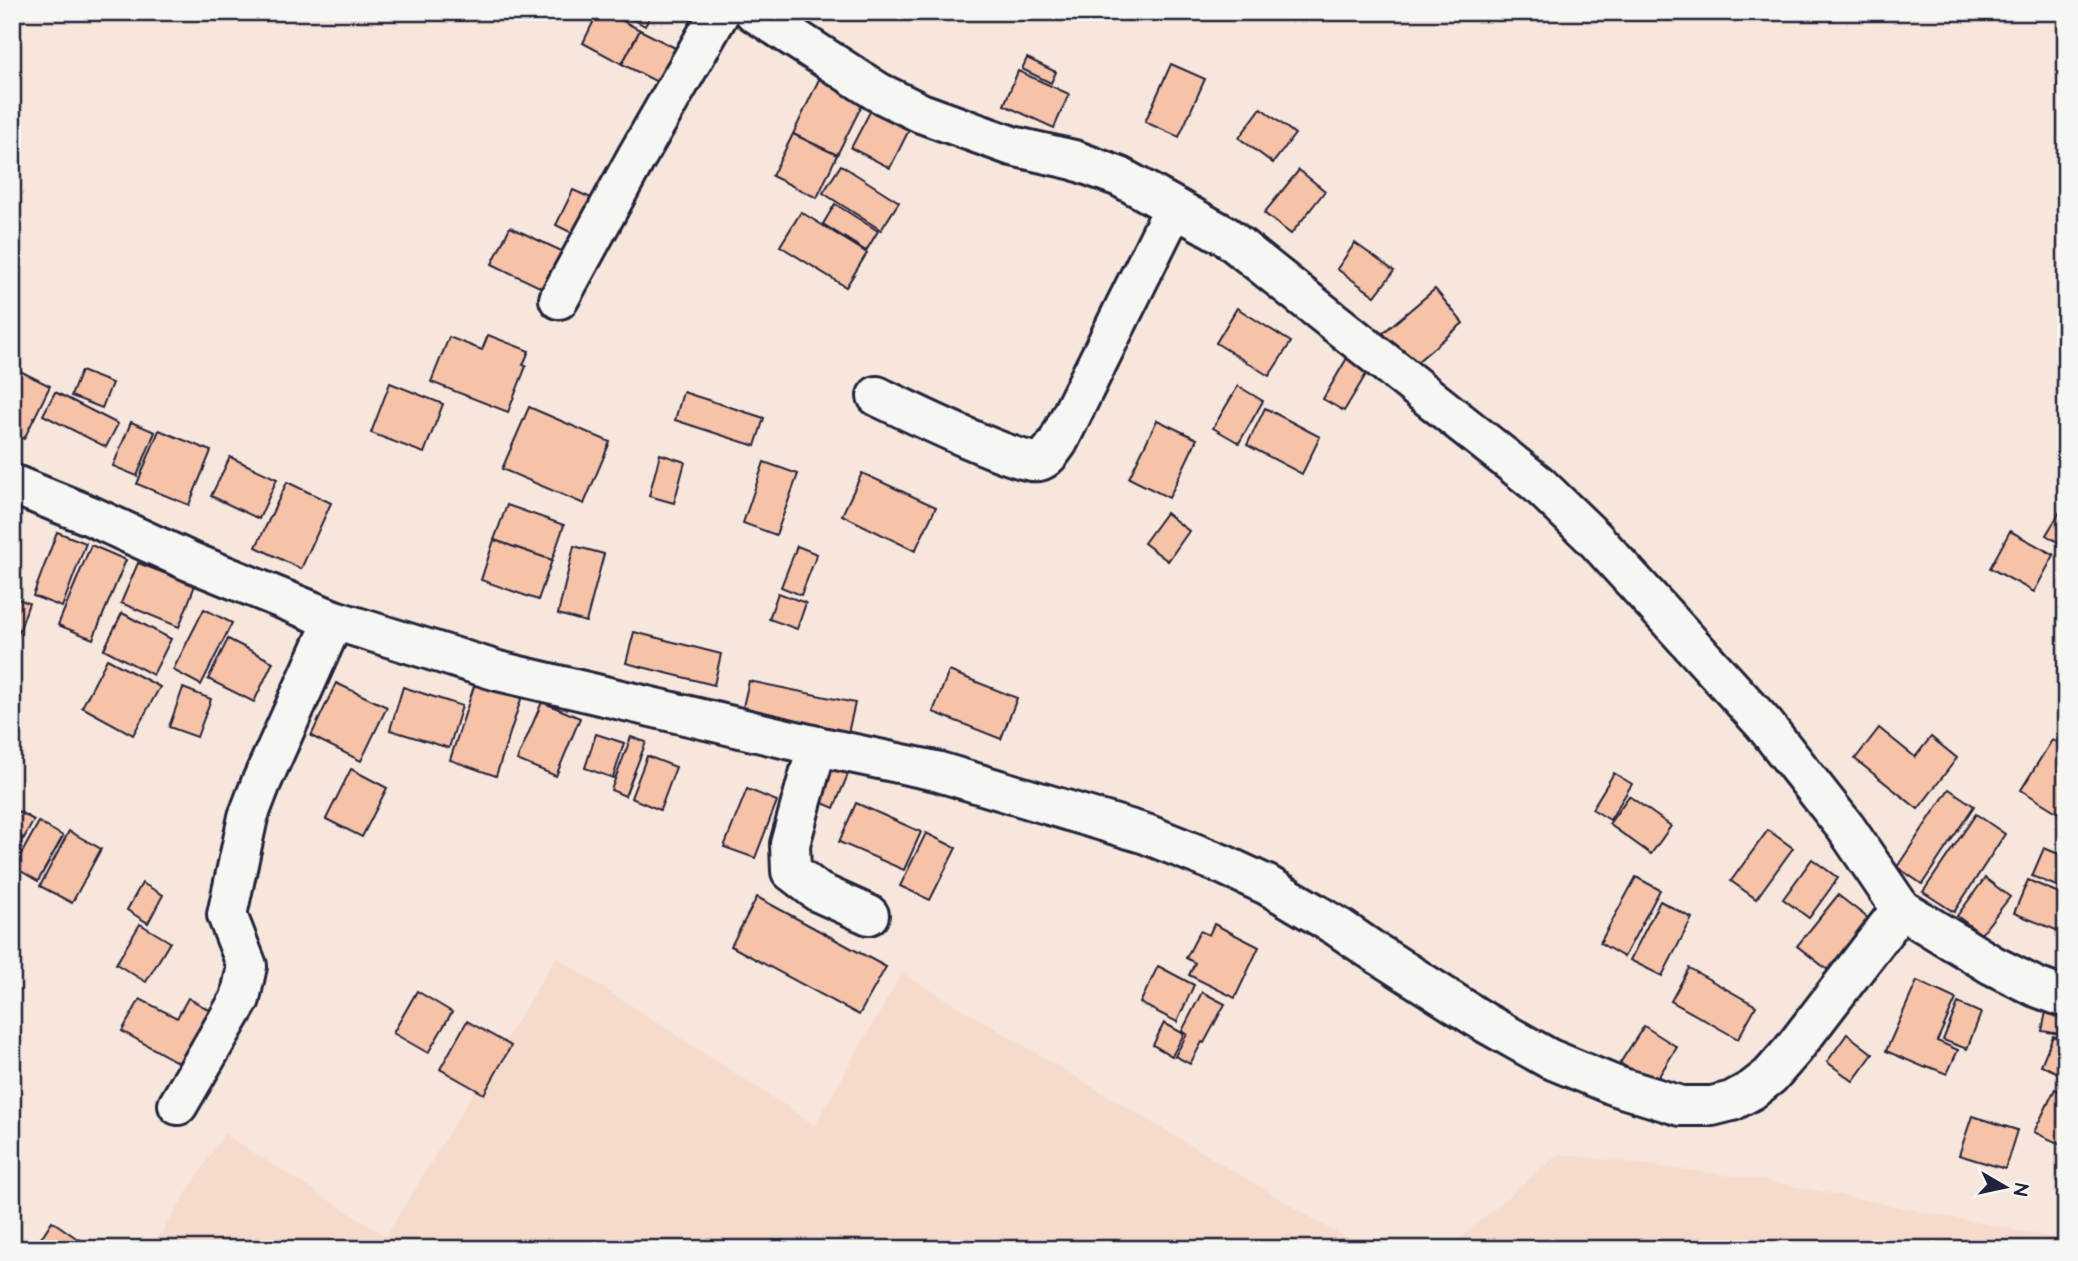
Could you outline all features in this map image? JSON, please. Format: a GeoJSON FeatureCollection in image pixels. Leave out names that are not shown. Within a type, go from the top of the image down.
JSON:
{"type":"FeatureCollection","features":[{"type":"Feature","properties":{"kind":"street"},"geometry":{"type":"LineString","coordinates":[[559,299],[720,12]]}},
{"type":"Feature","properties":{"kind":"street"},"geometry":{"type":"LineString","coordinates":[[754,12],[878,92],[921,114],[1012,146],[1074,160],[1120,177],[1226,236],[1538,484],[1595,538],[1765,724],[1846,828],[1901,909],[1992,965],[2036,987],[2066,998]]}},
{"type":"Feature","properties":{"kind":"street"},"geometry":{"type":"LineString","coordinates":[[877,396],[989,447],[1030,462],[1039,461],[1048,455],[1058,442],[1165,226],[1177,209]]}},
{"type":"Feature","properties":{"kind":"street"},"geometry":{"type":"LineString","coordinates":[[12,484],[334,620],[498,671],[817,746],[936,771],[1146,834],[1267,885],[1548,1058],[1616,1086],[1681,1106],[1712,1107],[1732,1101],[1770,1076],[1793,1051],[1901,909]]}},
{"type":"Feature","properties":{"kind":"street"},"geometry":{"type":"LineString","coordinates":[[178,1105],[240,999],[247,966],[227,915],[248,817],[334,620]]}},
{"type":"Feature","properties":{"kind":"street"},"geometry":{"type":"LineString","coordinates":[[817,746],[790,844],[791,871],[818,892],[869,915]]}},
{"type":"Feature","properties":{"kind":"shaded area"},"geometry":{"type":"Polygon","coordinates":[[[556,957],[815,1125],[902,973],[1364,1249],[151,1249],[224,1134],[386,1236],[556,957]]]}},
{"type":"Feature","properties":{"kind":"shaded area"},"geometry":{"type":"Polygon","coordinates":[[[1559,1154],[1758,1179],[2066,1240],[2066,1249],[1447,1249],[1559,1154]]]}},
{"type":"Feature","properties":{"kind":"building"},"geometry":{"type":"Polygon","coordinates":[[[598,12],[606,12],[640,30],[622,64],[583,43],[598,12]]]}},
{"type":"Feature","properties":{"kind":"building"},"geometry":{"type":"Polygon","coordinates":[[[620,12],[653,12],[645,26],[620,12]]]}},
{"type":"Feature","properties":{"kind":"building"},"geometry":{"type":"Polygon","coordinates":[[[640,30],[687,54],[669,88],[622,64],[640,30]]]}},
{"type":"Feature","properties":{"kind":"building"},"geometry":{"type":"Polygon","coordinates":[[[1027,58],[1056,72],[1051,83],[1022,69],[1027,58]]]}},
{"type":"Feature","properties":{"kind":"building"},"geometry":{"type":"Polygon","coordinates":[[[1171,64],[1205,79],[1179,137],[1145,122],[1171,64]]]}},
{"type":"Feature","properties":{"kind":"building"},"geometry":{"type":"Polygon","coordinates":[[[1018,71],[1069,94],[1054,128],[1004,105],[1018,71]]]}},
{"type":"Feature","properties":{"kind":"building"},"geometry":{"type":"Polygon","coordinates":[[[820,77],[865,99],[837,155],[793,134],[820,77]]]}},
{"type":"Feature","properties":{"kind":"building"},"geometry":{"type":"Polygon","coordinates":[[[873,106],[911,126],[890,168],[851,148],[873,106]]]}},
{"type":"Feature","properties":{"kind":"building"},"geometry":{"type":"Polygon","coordinates":[[[1261,108],[1295,134],[1273,163],[1239,138],[1261,108]]]}},
{"type":"Feature","properties":{"kind":"building"},"geometry":{"type":"Polygon","coordinates":[[[793,134],[837,155],[817,198],[772,176],[793,134]]]}},
{"type":"Feature","properties":{"kind":"building"},"geometry":{"type":"Polygon","coordinates":[[[841,165],[899,202],[881,230],[823,193],[841,165]]]}},
{"type":"Feature","properties":{"kind":"building"},"geometry":{"type":"Polygon","coordinates":[[[1299,170],[1325,191],[1291,234],[1264,213],[1299,170]]]}},
{"type":"Feature","properties":{"kind":"building"},"geometry":{"type":"Polygon","coordinates":[[[573,190],[591,198],[574,234],[556,225],[573,190]]]}},
{"type":"Feature","properties":{"kind":"building"},"geometry":{"type":"Polygon","coordinates":[[[835,204],[878,231],[866,251],[823,224],[835,204]]]}},
{"type":"Feature","properties":{"kind":"building"},"geometry":{"type":"Polygon","coordinates":[[[801,212],[867,253],[846,287],[780,246],[801,212]]]}},
{"type":"Feature","properties":{"kind":"building"},"geometry":{"type":"Polygon","coordinates":[[[510,227],[568,254],[550,292],[492,264],[510,227]]]}},
{"type":"Feature","properties":{"kind":"building"},"geometry":{"type":"Polygon","coordinates":[[[1355,243],[1394,271],[1375,296],[1337,269],[1355,243]]]}},
{"type":"Feature","properties":{"kind":"building"},"geometry":{"type":"Polygon","coordinates":[[[1435,289],[1463,323],[1411,367],[1383,333],[1435,289]]]}},
{"type":"Feature","properties":{"kind":"building"},"geometry":{"type":"Polygon","coordinates":[[[1237,308],[1291,342],[1269,376],[1216,343],[1237,308]]]}},
{"type":"Feature","properties":{"kind":"building"},"geometry":{"type":"Polygon","coordinates":[[[488,335],[529,351],[508,412],[431,382],[449,337],[482,350],[488,335]]]}},
{"type":"Feature","properties":{"kind":"building"},"geometry":{"type":"Polygon","coordinates":[[[1350,353],[1371,366],[1344,411],[1323,399],[1350,353]]]}},
{"type":"Feature","properties":{"kind":"building"},"geometry":{"type":"Polygon","coordinates":[[[16,369],[50,386],[24,439],[12,433],[12,377],[16,369]]]}},
{"type":"Feature","properties":{"kind":"building"},"geometry":{"type":"Polygon","coordinates":[[[81,371],[112,383],[102,408],[71,396],[81,371]]]}},
{"type":"Feature","properties":{"kind":"building"},"geometry":{"type":"Polygon","coordinates":[[[390,383],[443,404],[424,453],[371,433],[390,383]]]}},
{"type":"Feature","properties":{"kind":"building"},"geometry":{"type":"Polygon","coordinates":[[[1238,386],[1263,401],[1239,443],[1213,428],[1238,386]]]}},
{"type":"Feature","properties":{"kind":"building"},"geometry":{"type":"Polygon","coordinates":[[[55,392],[118,424],[106,447],[43,415],[55,392]]]}},
{"type":"Feature","properties":{"kind":"building"},"geometry":{"type":"Polygon","coordinates":[[[683,392],[764,418],[755,446],[675,420],[683,392]]]}},
{"type":"Feature","properties":{"kind":"building"},"geometry":{"type":"Polygon","coordinates":[[[529,407],[610,442],[584,504],[502,469],[529,407]]]}},
{"type":"Feature","properties":{"kind":"building"},"geometry":{"type":"Polygon","coordinates":[[[1265,408],[1320,437],[1302,474],[1247,445],[1265,408]]]}},
{"type":"Feature","properties":{"kind":"building"},"geometry":{"type":"Polygon","coordinates":[[[1157,420],[1197,439],[1169,498],[1129,478],[1157,420]]]}},
{"type":"Feature","properties":{"kind":"building"},"geometry":{"type":"Polygon","coordinates":[[[131,422],[155,432],[137,476],[113,466],[131,422]]]}},
{"type":"Feature","properties":{"kind":"building"},"geometry":{"type":"Polygon","coordinates":[[[159,430],[211,451],[189,505],[137,484],[159,430]]]}},
{"type":"Feature","properties":{"kind":"building"},"geometry":{"type":"Polygon","coordinates":[[[660,454],[685,462],[674,503],[649,496],[660,454]]]}},
{"type":"Feature","properties":{"kind":"building"},"geometry":{"type":"Polygon","coordinates":[[[230,457],[277,479],[259,519],[211,496],[230,457]]]}},
{"type":"Feature","properties":{"kind":"building"},"geometry":{"type":"Polygon","coordinates":[[[764,462],[798,474],[776,535],[743,523],[764,462]]]}},
{"type":"Feature","properties":{"kind":"building"},"geometry":{"type":"Polygon","coordinates":[[[862,473],[936,507],[915,551],[842,515],[862,473]]]}},
{"type":"Feature","properties":{"kind":"building"},"geometry":{"type":"Polygon","coordinates":[[[287,482],[331,503],[301,569],[256,547],[287,482]]]}},
{"type":"Feature","properties":{"kind":"building"},"geometry":{"type":"Polygon","coordinates":[[[2066,502],[2066,547],[2046,535],[2066,502]]]}},
{"type":"Feature","properties":{"kind":"building"},"geometry":{"type":"Polygon","coordinates":[[[507,505],[564,525],[552,560],[494,540],[507,505]]]}},
{"type":"Feature","properties":{"kind":"building"},"geometry":{"type":"Polygon","coordinates":[[[1166,513],[1189,531],[1168,561],[1144,543],[1166,513]]]}},
{"type":"Feature","properties":{"kind":"building"},"geometry":{"type":"Polygon","coordinates":[[[2010,531],[2054,555],[2034,592],[1990,568],[2010,531]]]}},
{"type":"Feature","properties":{"kind":"building"},"geometry":{"type":"Polygon","coordinates":[[[57,532],[86,543],[62,607],[33,596],[57,532]]]}},
{"type":"Feature","properties":{"kind":"building"},"geometry":{"type":"Polygon","coordinates":[[[494,540],[552,560],[538,600],[481,580],[494,540]]]}},
{"type":"Feature","properties":{"kind":"building"},"geometry":{"type":"Polygon","coordinates":[[[91,545],[126,560],[93,639],[58,625],[91,545]]]}},
{"type":"Feature","properties":{"kind":"building"},"geometry":{"type":"Polygon","coordinates":[[[574,546],[604,554],[586,622],[558,614],[574,546]]]}},
{"type":"Feature","properties":{"kind":"building"},"geometry":{"type":"Polygon","coordinates":[[[797,546],[817,554],[801,595],[781,587],[797,546]]]}},
{"type":"Feature","properties":{"kind":"building"},"geometry":{"type":"Polygon","coordinates":[[[138,563],[195,585],[179,627],[121,603],[138,563]]]}},
{"type":"Feature","properties":{"kind":"building"},"geometry":{"type":"Polygon","coordinates":[[[778,593],[806,603],[797,629],[769,619],[778,593]]]}},
{"type":"Feature","properties":{"kind":"building"},"geometry":{"type":"Polygon","coordinates":[[[12,597],[29,603],[12,652],[12,597]]]}},
{"type":"Feature","properties":{"kind":"building"},"geometry":{"type":"Polygon","coordinates":[[[204,609],[232,623],[201,685],[173,670],[204,609]]]}},
{"type":"Feature","properties":{"kind":"building"},"geometry":{"type":"Polygon","coordinates":[[[122,613],[171,639],[153,675],[104,649],[122,613]]]}},
{"type":"Feature","properties":{"kind":"building"},"geometry":{"type":"Polygon","coordinates":[[[634,632],[721,654],[714,685],[626,663],[634,632]]]}},
{"type":"Feature","properties":{"kind":"building"},"geometry":{"type":"Polygon","coordinates":[[[228,639],[273,662],[254,702],[208,679],[228,639]]]}},
{"type":"Feature","properties":{"kind":"building"},"geometry":{"type":"Polygon","coordinates":[[[107,659],[160,687],[133,735],[82,707],[107,659]]]}},
{"type":"Feature","properties":{"kind":"building"},"geometry":{"type":"Polygon","coordinates":[[[949,671],[1017,698],[1001,739],[933,712],[949,671]]]}},
{"type":"Feature","properties":{"kind":"building"},"geometry":{"type":"Polygon","coordinates":[[[476,680],[522,696],[496,776],[450,760],[476,680]]]}},
{"type":"Feature","properties":{"kind":"building"},"geometry":{"type":"Polygon","coordinates":[[[749,681],[855,703],[848,733],[742,711],[749,681]]]}},
{"type":"Feature","properties":{"kind":"building"},"geometry":{"type":"Polygon","coordinates":[[[336,683],[387,707],[361,761],[311,736],[336,683]]]}},
{"type":"Feature","properties":{"kind":"building"},"geometry":{"type":"Polygon","coordinates":[[[403,687],[462,706],[449,748],[390,730],[403,687]]]}},
{"type":"Feature","properties":{"kind":"building"},"geometry":{"type":"Polygon","coordinates":[[[183,688],[211,699],[197,737],[169,727],[183,688]]]}},
{"type":"Feature","properties":{"kind":"building"},"geometry":{"type":"Polygon","coordinates":[[[542,702],[580,718],[556,776],[517,760],[542,702]]]}},
{"type":"Feature","properties":{"kind":"building"},"geometry":{"type":"Polygon","coordinates":[[[1879,728],[1915,757],[1931,737],[1957,758],[1918,809],[1855,759],[1879,728]]]}},
{"type":"Feature","properties":{"kind":"building"},"geometry":{"type":"Polygon","coordinates":[[[596,734],[624,743],[613,778],[585,768],[596,734]]]}},
{"type":"Feature","properties":{"kind":"building"},"geometry":{"type":"Polygon","coordinates":[[[631,737],[646,742],[625,796],[611,790],[631,737]]]}},
{"type":"Feature","properties":{"kind":"building"},"geometry":{"type":"Polygon","coordinates":[[[2052,740],[2066,748],[2065,817],[2021,790],[2052,740]]]}},
{"type":"Feature","properties":{"kind":"building"},"geometry":{"type":"Polygon","coordinates":[[[647,756],[676,767],[660,810],[631,798],[647,756]]]}},
{"type":"Feature","properties":{"kind":"building"},"geometry":{"type":"Polygon","coordinates":[[[827,763],[849,772],[834,808],[813,799],[827,763]]]}},
{"type":"Feature","properties":{"kind":"building"},"geometry":{"type":"Polygon","coordinates":[[[351,769],[387,788],[362,837],[326,819],[351,769]]]}},
{"type":"Feature","properties":{"kind":"building"},"geometry":{"type":"Polygon","coordinates":[[[1614,773],[1632,784],[1610,820],[1592,809],[1614,773]]]}},
{"type":"Feature","properties":{"kind":"building"},"geometry":{"type":"Polygon","coordinates":[[[747,789],[777,801],[755,858],[724,847],[747,789]]]}},
{"type":"Feature","properties":{"kind":"building"},"geometry":{"type":"Polygon","coordinates":[[[1949,789],[1974,806],[1922,884],[1897,867],[1949,789]]]}},
{"type":"Feature","properties":{"kind":"building"},"geometry":{"type":"Polygon","coordinates":[[[1629,796],[1671,826],[1651,854],[1609,824],[1629,796]]]}},
{"type":"Feature","properties":{"kind":"building"},"geometry":{"type":"Polygon","coordinates":[[[856,803],[921,832],[904,870],[839,842],[856,803]]]}},
{"type":"Feature","properties":{"kind":"building"},"geometry":{"type":"Polygon","coordinates":[[[12,808],[34,820],[24,838],[12,831],[12,808]]]}},
{"type":"Feature","properties":{"kind":"building"},"geometry":{"type":"Polygon","coordinates":[[[1976,814],[2005,834],[1954,912],[1923,892],[1976,814]]]}},
{"type":"Feature","properties":{"kind":"building"},"geometry":{"type":"Polygon","coordinates":[[[39,822],[63,836],[38,881],[14,867],[39,822]]]}},
{"type":"Feature","properties":{"kind":"building"},"geometry":{"type":"Polygon","coordinates":[[[1768,830],[1793,848],[1756,899],[1731,881],[1768,830]]]}},
{"type":"Feature","properties":{"kind":"building"},"geometry":{"type":"Polygon","coordinates":[[[69,831],[101,849],[72,903],[40,886],[69,831]]]}},
{"type":"Feature","properties":{"kind":"building"},"geometry":{"type":"Polygon","coordinates":[[[926,833],[956,848],[930,900],[900,886],[926,833]]]}},
{"type":"Feature","properties":{"kind":"building"},"geometry":{"type":"Polygon","coordinates":[[[12,834],[23,840],[12,861],[12,834]]]}},
{"type":"Feature","properties":{"kind":"building"},"geometry":{"type":"Polygon","coordinates":[[[2044,848],[2066,857],[2066,890],[2032,876],[2044,848]]]}},
{"type":"Feature","properties":{"kind":"building"},"geometry":{"type":"Polygon","coordinates":[[[1812,859],[1838,878],[1809,918],[1783,899],[1812,859]]]}},
{"type":"Feature","properties":{"kind":"building"},"geometry":{"type":"Polygon","coordinates":[[[1636,877],[1660,890],[1624,957],[1600,943],[1636,877]]]}},
{"type":"Feature","properties":{"kind":"building"},"geometry":{"type":"Polygon","coordinates":[[[1985,878],[2010,897],[1981,934],[1957,916],[1985,878]]]}},
{"type":"Feature","properties":{"kind":"building"},"geometry":{"type":"Polygon","coordinates":[[[2028,880],[2066,896],[2066,934],[2014,913],[2028,880]]]}},
{"type":"Feature","properties":{"kind":"building"},"geometry":{"type":"Polygon","coordinates":[[[142,883],[163,895],[148,923],[127,910],[142,883]]]}},
{"type":"Feature","properties":{"kind":"building"},"geometry":{"type":"Polygon","coordinates":[[[1838,895],[1869,919],[1828,970],[1797,946],[1838,895]]]}},
{"type":"Feature","properties":{"kind":"building"},"geometry":{"type":"Polygon","coordinates":[[[757,897],[886,967],[859,1015],[731,946],[757,897]]]}},
{"type":"Feature","properties":{"kind":"building"},"geometry":{"type":"Polygon","coordinates":[[[1660,901],[1692,918],[1662,976],[1630,960],[1660,901]]]}},
{"type":"Feature","properties":{"kind":"building"},"geometry":{"type":"Polygon","coordinates":[[[140,924],[170,942],[146,982],[116,964],[140,924]]]}},
{"type":"Feature","properties":{"kind":"building"},"geometry":{"type":"Polygon","coordinates":[[[1214,924],[1259,947],[1235,998],[1189,975],[1195,963],[1186,958],[1200,931],[1209,935],[1214,924]]]}},
{"type":"Feature","properties":{"kind":"building"},"geometry":{"type":"Polygon","coordinates":[[[1158,966],[1194,985],[1177,1022],[1140,1003],[1158,966]]]}},
{"type":"Feature","properties":{"kind":"building"},"geometry":{"type":"Polygon","coordinates":[[[1689,968],[1756,1006],[1738,1039],[1671,1001],[1689,968]]]}},
{"type":"Feature","properties":{"kind":"building"},"geometry":{"type":"Polygon","coordinates":[[[1917,981],[1956,999],[1937,1041],[1958,1050],[1947,1074],[1886,1051],[1917,981]]]}},
{"type":"Feature","properties":{"kind":"building"},"geometry":{"type":"Polygon","coordinates":[[[417,991],[452,1012],[428,1053],[393,1033],[417,991]]]}},
{"type":"Feature","properties":{"kind":"building"},"geometry":{"type":"Polygon","coordinates":[[[1202,992],[1225,1004],[1190,1064],[1175,1056],[1187,1034],[1182,1031],[1202,992]]]}},
{"type":"Feature","properties":{"kind":"building"},"geometry":{"type":"Polygon","coordinates":[[[188,998],[213,1012],[188,1068],[122,1031],[140,999],[177,1018],[188,998]]]}},
{"type":"Feature","properties":{"kind":"building"},"geometry":{"type":"Polygon","coordinates":[[[2048,1002],[2066,1005],[2066,1035],[2042,1031],[2048,1002]]]}},
{"type":"Feature","properties":{"kind":"building"},"geometry":{"type":"Polygon","coordinates":[[[1958,1003],[1981,1013],[1967,1049],[1943,1040],[1958,1003]]]}},
{"type":"Feature","properties":{"kind":"building"},"geometry":{"type":"Polygon","coordinates":[[[467,1021],[511,1046],[484,1094],[440,1069],[467,1021]]]}},
{"type":"Feature","properties":{"kind":"building"},"geometry":{"type":"Polygon","coordinates":[[[1164,1023],[1184,1034],[1172,1056],[1153,1045],[1164,1023]]]}},
{"type":"Feature","properties":{"kind":"building"},"geometry":{"type":"Polygon","coordinates":[[[1644,1026],[1677,1047],[1654,1084],[1620,1063],[1644,1026]]]}},
{"type":"Feature","properties":{"kind":"building"},"geometry":{"type":"Polygon","coordinates":[[[1847,1034],[1873,1054],[1853,1081],[1827,1062],[1847,1034]]]}},
{"type":"Feature","properties":{"kind":"building"},"geometry":{"type":"Polygon","coordinates":[[[2053,1036],[2066,1042],[2066,1054],[2058,1073],[2041,1065],[2053,1036]]]}},
{"type":"Feature","properties":{"kind":"building"},"geometry":{"type":"Polygon","coordinates":[[[2055,1089],[2066,1095],[2066,1147],[2034,1132],[2055,1089]]]}},
{"type":"Feature","properties":{"kind":"building"},"geometry":{"type":"Polygon","coordinates":[[[1972,1116],[2017,1130],[2005,1169],[1959,1155],[1972,1116]]]}},
{"type":"Feature","properties":{"kind":"building"},"geometry":{"type":"Polygon","coordinates":[[[52,1221],[92,1249],[34,1249],[52,1221]]]}},
{"type":"Feature","properties":{"kind":"building"},"geometry":{"type":"Polygon","coordinates":[[[12,1237],[29,1249],[12,1249],[12,1237]]]}}]}
